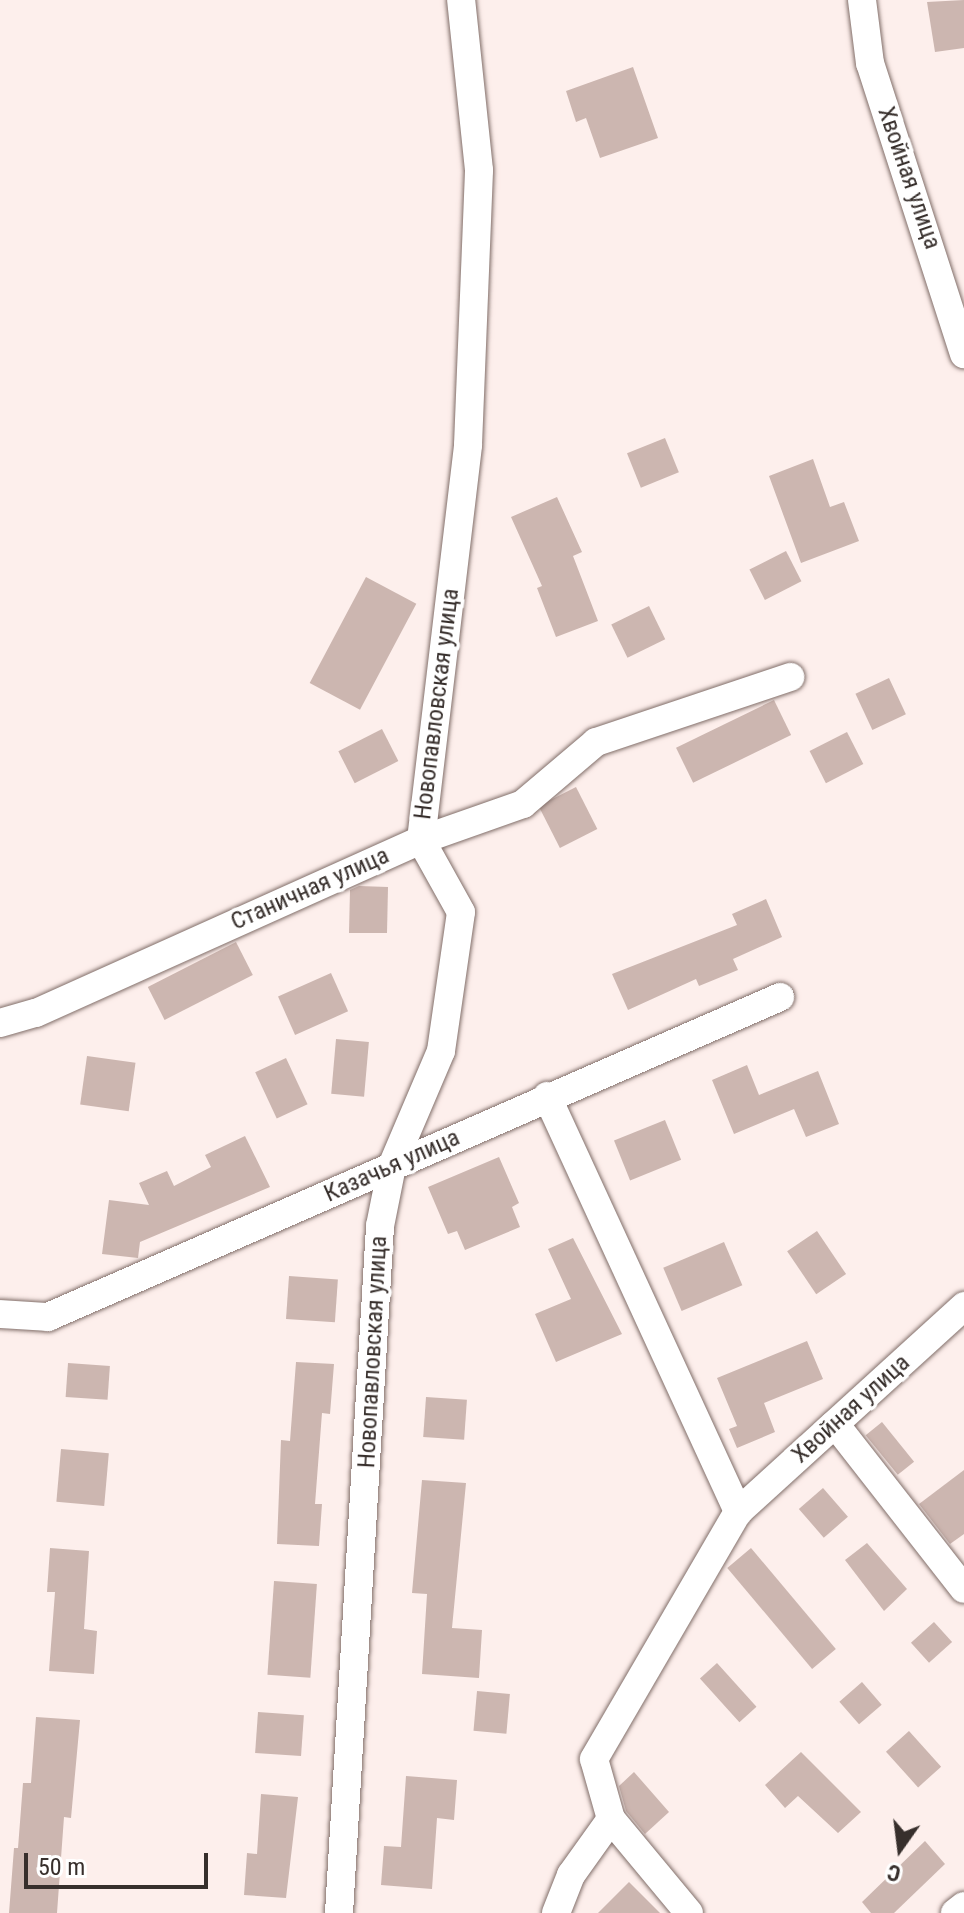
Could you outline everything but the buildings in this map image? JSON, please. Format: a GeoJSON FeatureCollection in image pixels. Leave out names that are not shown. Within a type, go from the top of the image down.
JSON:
{"type":"FeatureCollection","features":[{"type":"Feature","properties":{"kind":"street","name":"Новопавловская улица"},"geometry":{"type":"LineString","coordinates":[[339,1913],[380,1226],[392,1166],[441,1051],[461,912],[421,840],[468,445],[479,170],[461,0]]}},
{"type":"Feature","properties":{"kind":"street","name":"Хвойная улица"},"geometry":{"type":"LineString","coordinates":[[862,0],[870,63],[964,354]]}},
{"type":"Feature","properties":{"kind":"street","name":"Станичная улица"},"geometry":{"type":"LineString","coordinates":[[0,1023],[36,1013],[421,840],[523,804],[596,742],[790,677]]}},
{"type":"Feature","properties":{"kind":"street","name":"Казачья улица"},"geometry":{"type":"LineString","coordinates":[[0,1314],[48,1317],[547,1096],[780,997]]}},
{"type":"Feature","properties":{"kind":"street"},"geometry":{"type":"LineString","coordinates":[[547,1096],[738,1512]]}},
{"type":"Feature","properties":{"kind":"street","name":"Хвойная улица"},"geometry":{"type":"LineString","coordinates":[[611,1819],[594,1759],[738,1512],[964,1306]]}},
{"type":"Feature","properties":{"kind":"street"},"geometry":{"type":"LineString","coordinates":[[835,1424],[964,1589]]}},
{"type":"Feature","properties":{"kind":"street"},"geometry":{"type":"LineString","coordinates":[[556,1913],[571,1875],[611,1819],[689,1913]]}},
{"type":"Feature","properties":{"kind":"street"},"geometry":{"type":"LineString","coordinates":[[955,1913],[964,1906]]}}]}
